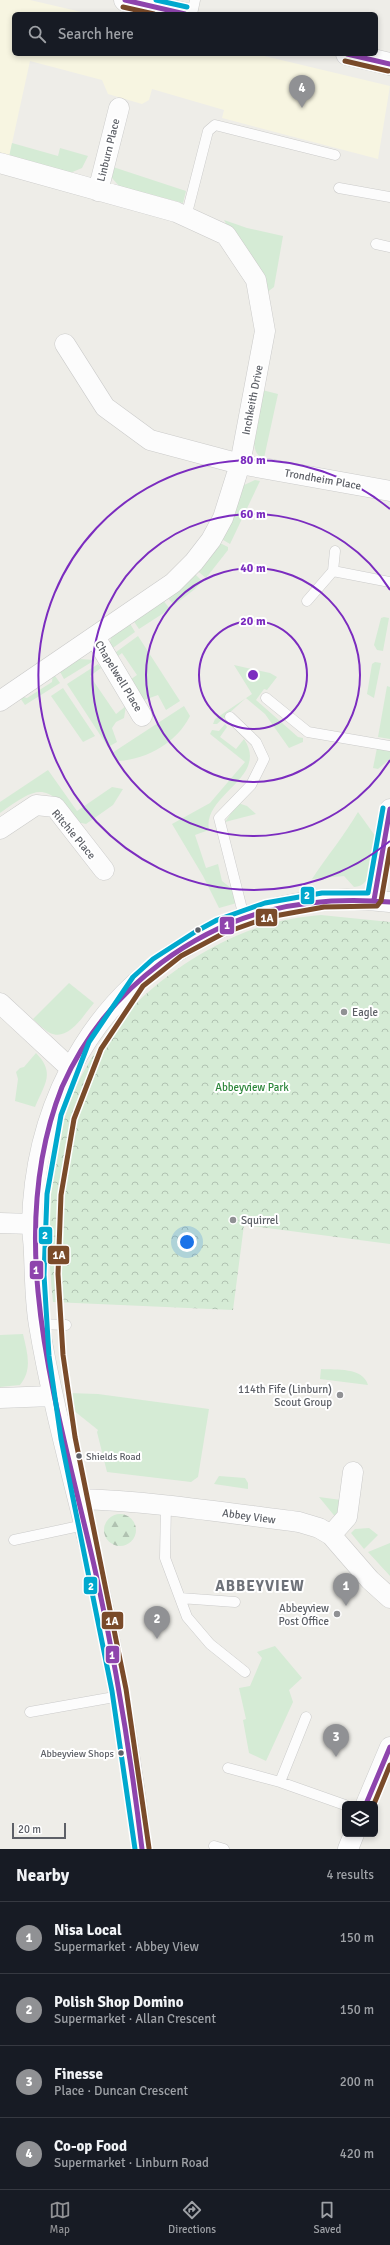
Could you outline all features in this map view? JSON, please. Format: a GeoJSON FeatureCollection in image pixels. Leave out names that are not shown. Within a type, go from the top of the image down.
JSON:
{"type":"FeatureCollection","features":[{"type":"Feature","properties":{"kind":"street"},"geometry":{"type":"LineString","coordinates":[[125,0],[176,12]]}},
{"type":"Feature","properties":{"kind":"street"},"geometry":{"type":"LineString","coordinates":[[356,56],[390,64]]}},
{"type":"Feature","properties":{"kind":"street","name":"Linburn Place"},"geometry":{"type":"LineString","coordinates":[[98,191],[119,108]]}},
{"type":"Feature","properties":{"kind":"street","name":"Inchkeith Drive"},"geometry":{"type":"LineString","coordinates":[[0,163],[176,212],[226,235],[256,280],[265,331],[240,464],[223,518],[211,540],[194,562],[173,583],[0,701]]}},
{"type":"Feature","properties":{"kind":"street","name":"Trondheim Place"},"geometry":{"type":"LineString","coordinates":[[65,344],[105,407],[150,440],[240,464],[390,491]]}},
{"type":"Feature","properties":{"kind":"street","name":"Chapelwell Place"},"geometry":{"type":"LineString","coordinates":[[95,637],[141,717]]}},
{"type":"Feature","properties":{"kind":"street","name":"Ritchie Place"},"geometry":{"type":"LineString","coordinates":[[0,829],[36,805],[55,806],[104,870]]}},
{"type":"Feature","properties":{"kind":"street"},"geometry":{"type":"LineString","coordinates":[[142,1849],[111,1644],[78,1499],[52,1396],[38,1324],[32,1224],[39,1154],[48,1120],[70,1068],[93,1029],[119,998],[156,965],[208,932],[244,917],[272,908],[319,900],[382,901],[390,809]]}},
{"type":"Feature","properties":{"kind":"street"},"geometry":{"type":"LineString","coordinates":[[0,1003],[70,1068]]}},
{"type":"Feature","properties":{"kind":"street"},"geometry":{"type":"LineString","coordinates":[[0,1223],[32,1224]]}},
{"type":"Feature","properties":{"kind":"street"},"geometry":{"type":"LineString","coordinates":[[0,1398],[52,1396]]}},
{"type":"Feature","properties":{"kind":"street"},"geometry":{"type":"LineString","coordinates":[[331,1535],[347,1517],[353,1472]]}},
{"type":"Feature","properties":{"kind":"street","name":"Abbey View"},"geometry":{"type":"LineString","coordinates":[[78,1499],[124,1500],[166,1505],[299,1522],[319,1528],[331,1535],[370,1580],[390,1598]]}},
{"type":"Feature","properties":{"kind":"street"},"geometry":{"type":"LineString","coordinates":[[367,1801],[390,1747]]}},
{"type":"Feature","properties":{"kind":"street"},"geometry":{"type":"LineString","coordinates":[[348,1849],[353,1837]]}},
{"type":"Feature","properties":{"kind":"lane"},"geometry":{"type":"LineString","coordinates":[[192,12],[195,0]]}},
{"type":"Feature","properties":{"kind":"lane"},"geometry":{"type":"LineString","coordinates":[[186,217],[208,132],[215,125],[334,155]]}},
{"type":"Feature","properties":{"kind":"lane"},"geometry":{"type":"LineString","coordinates":[[339,188],[390,198]]}},
{"type":"Feature","properties":{"kind":"lane"},"geometry":{"type":"LineString","coordinates":[[376,244],[390,247]]}},
{"type":"Feature","properties":{"kind":"lane"},"geometry":{"type":"LineString","coordinates":[[307,601],[332,571],[335,551]]}},
{"type":"Feature","properties":{"kind":"lane"},"geometry":{"type":"LineString","coordinates":[[332,571],[390,582]]}},
{"type":"Feature","properties":{"kind":"lane"},"geometry":{"type":"LineString","coordinates":[[266,698],[308,732],[390,746]]}},
{"type":"Feature","properties":{"kind":"lane"},"geometry":{"type":"LineString","coordinates":[[230,716],[256,742],[264,759],[251,785],[219,818],[244,917]]}},
{"type":"Feature","properties":{"kind":"lane"},"geometry":{"type":"LineString","coordinates":[[38,1324],[66,1325]]}},
{"type":"Feature","properties":{"kind":"lane"},"geometry":{"type":"LineString","coordinates":[[166,1505],[165,1558],[187,1617],[210,1644],[246,1672]]}},
{"type":"Feature","properties":{"kind":"lane"},"geometry":{"type":"LineString","coordinates":[[14,1540],[84,1525]]}},
{"type":"Feature","properties":{"kind":"lane"},"geometry":{"type":"LineString","coordinates":[[180,1598],[235,1602]]}},
{"type":"Feature","properties":{"kind":"lane"},"geometry":{"type":"LineString","coordinates":[[30,1712],[120,1696]]}},
{"type":"Feature","properties":{"kind":"lane"},"geometry":{"type":"LineString","coordinates":[[280,1782],[306,1717]]}},
{"type":"Feature","properties":{"kind":"lane"},"geometry":{"type":"LineString","coordinates":[[228,1768],[280,1782],[342,1804]]}},
{"type":"Feature","properties":{"kind":"shaded area"},"geometry":{"type":"Polygon","coordinates":[[[0,0],[30,0],[81,12],[12,12],[12,56],[264,56],[390,86],[378,159],[222,118],[224,110],[152,89],[149,100],[142,104],[108,94],[102,80],[30,61],[9,157],[0,155],[0,0]]]}},
{"type":"Feature","properties":{"kind":"green space"},"geometry":{"type":"Polygon","coordinates":[[[12,143],[58,156],[60,148],[88,156],[82,168],[70,173],[9,157],[12,143]]]}},
{"type":"Feature","properties":{"kind":"green space"},"geometry":{"type":"Polygon","coordinates":[[[110,166],[186,191],[183,203],[119,186],[112,178],[110,166]]]}},
{"type":"Feature","properties":{"kind":"green space"},"geometry":{"type":"Polygon","coordinates":[[[224,220],[247,228],[283,236],[274,287],[266,293],[224,220]]]}},
{"type":"Feature","properties":{"kind":"green space"},"geometry":{"type":"Polygon","coordinates":[[[262,390],[278,394],[264,458],[258,455],[255,448],[254,439],[254,428],[262,390]]]}},
{"type":"Feature","properties":{"kind":"green space"},"geometry":{"type":"Polygon","coordinates":[[[255,480],[260,481],[230,544],[218,537],[242,486],[255,480]]]}},
{"type":"Feature","properties":{"kind":"green space"},"geometry":{"type":"Polygon","coordinates":[[[216,541],[228,547],[228,550],[206,578],[195,569],[216,541]]]}},
{"type":"Feature","properties":{"kind":"green space"},"geometry":{"type":"Polygon","coordinates":[[[193,572],[202,581],[195,589],[174,605],[166,596],[193,572]]]}},
{"type":"Feature","properties":{"kind":"green space"},"geometry":{"type":"Polygon","coordinates":[[[162,599],[170,609],[139,629],[133,620],[162,599]]]}},
{"type":"Feature","properties":{"kind":"green space"},"geometry":{"type":"Polygon","coordinates":[[[381,618],[389,618],[383,651],[377,650],[374,645],[381,618]]]}},
{"type":"Feature","properties":{"kind":"green space"},"geometry":{"type":"Polygon","coordinates":[[[129,622],[135,632],[110,650],[109,645],[112,637],[118,630],[129,622]]]}},
{"type":"Feature","properties":{"kind":"green space"},"geometry":{"type":"Polygon","coordinates":[[[138,636],[180,701],[166,710],[158,695],[144,700],[138,698],[127,682],[137,675],[122,653],[112,661],[112,655],[138,636]]]}},
{"type":"Feature","properties":{"kind":"green space"},"geometry":{"type":"Polygon","coordinates":[[[79,659],[95,660],[64,679],[59,670],[79,659]]]}},
{"type":"Feature","properties":{"kind":"green space"},"geometry":{"type":"Polygon","coordinates":[[[375,662],[381,663],[374,698],[367,694],[372,664],[375,662]]]}},
{"type":"Feature","properties":{"kind":"green space"},"geometry":{"type":"Polygon","coordinates":[[[98,664],[101,668],[90,676],[116,714],[126,706],[124,718],[116,722],[112,728],[117,742],[108,747],[67,684],[98,664]]]}},
{"type":"Feature","properties":{"kind":"green space"},"geometry":{"type":"Polygon","coordinates":[[[234,665],[270,673],[277,677],[267,690],[264,689],[256,700],[298,737],[303,738],[303,742],[289,748],[265,714],[246,698],[252,694],[234,665]]]}},
{"type":"Feature","properties":{"kind":"green space"},"geometry":{"type":"Polygon","coordinates":[[[53,673],[60,683],[25,705],[18,695],[27,698],[52,682],[53,673]]]}},
{"type":"Feature","properties":{"kind":"green space"},"geometry":{"type":"Polygon","coordinates":[[[387,686],[390,687],[390,739],[378,737],[387,686]]]}},
{"type":"Feature","properties":{"kind":"green space"},"geometry":{"type":"Polygon","coordinates":[[[63,688],[95,736],[83,742],[51,696],[63,688]]]}},
{"type":"Feature","properties":{"kind":"green space"},"geometry":{"type":"Polygon","coordinates":[[[246,698],[217,724],[213,724],[215,719],[246,698]]]}},
{"type":"Feature","properties":{"kind":"green space"},"geometry":{"type":"Polygon","coordinates":[[[184,706],[190,716],[178,734],[160,748],[151,753],[130,760],[119,761],[112,753],[184,706]]]}},
{"type":"Feature","properties":{"kind":"green space"},"geometry":{"type":"Polygon","coordinates":[[[225,724],[227,727],[220,737],[236,749],[244,739],[250,753],[249,765],[234,786],[215,806],[210,817],[209,830],[195,835],[206,868],[218,864],[222,881],[231,888],[237,903],[219,908],[203,876],[172,824],[210,803],[245,762],[210,734],[212,730],[219,731],[225,724]]]}},
{"type":"Feature","properties":{"kind":"green space"},"geometry":{"type":"Polygon","coordinates":[[[377,748],[390,750],[390,759],[378,769],[373,768],[377,748]]]}},
{"type":"Feature","properties":{"kind":"green space"},"geometry":{"type":"Polygon","coordinates":[[[48,770],[77,811],[112,787],[123,789],[113,805],[86,824],[77,822],[58,800],[50,794],[42,792],[34,793],[25,797],[0,813],[0,802],[48,770]]]}},
{"type":"Feature","properties":{"kind":"green space"},"geometry":{"type":"Polygon","coordinates":[[[238,803],[247,806],[256,814],[225,822],[238,803]]]}},
{"type":"Feature","properties":{"kind":"green space"},"geometry":{"type":"Polygon","coordinates":[[[358,812],[376,837],[372,868],[366,881],[361,885],[354,887],[344,876],[312,879],[347,829],[358,812]]]}},
{"type":"Feature","properties":{"kind":"green space","name":"Abbeyview Park"},"geometry":{"type":"Polygon","coordinates":[[[321,915],[390,922],[390,1244],[244,1225],[233,1310],[53,1302],[49,1254],[49,1231],[55,1159],[66,1113],[79,1082],[96,1052],[117,1024],[141,999],[168,976],[197,956],[228,940],[274,922],[321,915]]]}},
{"type":"Feature","properties":{"kind":"green space"},"geometry":{"type":"Polygon","coordinates":[[[69,983],[94,1003],[81,1020],[70,1030],[63,1034],[57,1035],[50,1033],[33,1019],[69,983]]]}},
{"type":"Feature","properties":{"kind":"green space"},"geometry":{"type":"Polygon","coordinates":[[[36,1053],[46,1067],[47,1073],[45,1086],[35,1107],[15,1101],[18,1079],[16,1072],[20,1068],[24,1067],[36,1053]]]}},
{"type":"Feature","properties":{"kind":"green space"},"geometry":{"type":"Polygon","coordinates":[[[23,1334],[28,1360],[27,1373],[20,1385],[0,1387],[0,1335],[23,1334]]]}},
{"type":"Feature","properties":{"kind":"green space"},"geometry":{"type":"Polygon","coordinates":[[[321,1369],[355,1372],[365,1379],[368,1385],[320,1379],[321,1369]]]}},
{"type":"Feature","properties":{"kind":"green space"},"geometry":{"type":"Polygon","coordinates":[[[68,1393],[98,1394],[209,1409],[198,1477],[191,1482],[107,1472],[97,1432],[98,1430],[73,1410],[68,1393]]]}},
{"type":"Feature","properties":{"kind":"green space"},"geometry":{"type":"Polygon","coordinates":[[[219,1476],[245,1478],[248,1483],[248,1489],[214,1484],[219,1476]]]}},
{"type":"Feature","properties":{"kind":"green space"},"geometry":{"type":"Polygon","coordinates":[[[319,1497],[341,1500],[337,1519],[319,1497]]]}},
{"type":"Feature","properties":{"kind":"green space"},"geometry":{"type":"Polygon","coordinates":[[[120,1514],[131,1519],[136,1530],[131,1541],[120,1546],[109,1541],[104,1530],[109,1519],[120,1514]]]}},
{"type":"Feature","properties":{"kind":"green space"},"geometry":{"type":"Polygon","coordinates":[[[369,1528],[378,1535],[364,1549],[351,1533],[355,1529],[369,1528]]]}},
{"type":"Feature","properties":{"kind":"green space"},"geometry":{"type":"Polygon","coordinates":[[[390,1543],[390,1576],[368,1552],[390,1543]]]}},
{"type":"Feature","properties":{"kind":"green space"},"geometry":{"type":"Polygon","coordinates":[[[275,1646],[302,1678],[289,1690],[293,1702],[266,1761],[249,1753],[243,1720],[246,1719],[239,1688],[250,1686],[262,1658],[257,1652],[275,1646]]]}},
{"type":"Feature","properties":{"kind":"transit line","name":"1"},"geometry":{"type":"LineString","coordinates":[[125,0],[176,12]]}},
{"type":"Feature","properties":{"kind":"transit line","name":"2"},"geometry":{"type":"LineString","coordinates":[[156,0],[187,7]]}},
{"type":"Feature","properties":{"kind":"transit line","name":"1A"},"geometry":{"type":"LineString","coordinates":[[123,7],[145,12]]}},
{"type":"Feature","properties":{"kind":"transit line","name":"1"},"geometry":{"type":"LineString","coordinates":[[356,56],[390,64]]}},
{"type":"Feature","properties":{"kind":"transit line","name":"1A"},"geometry":{"type":"LineString","coordinates":[[345,61],[388,71]]}},
{"type":"Feature","properties":{"kind":"transit line","name":"2"},"geometry":{"type":"LineString","coordinates":[[135,1849],[112,1691],[61,1439],[49,1356],[44,1275],[47,1194],[61,1115],[89,1042],[133,977],[153,959],[195,932],[217,920],[265,903],[322,893],[368,893],[383,808]]}},
{"type":"Feature","properties":{"kind":"transit line","name":"1"},"geometry":{"type":"LineString","coordinates":[[374,900],[390,809]]}},
{"type":"Feature","properties":{"kind":"transit line","name":"1A"},"geometry":{"type":"LineString","coordinates":[[149,1848],[126,1689],[75,1437],[63,1355],[58,1274],[61,1195],[74,1119],[101,1049],[143,986],[181,956],[224,933],[269,917],[324,907],[377,906],[381,901],[390,849]]}},
{"type":"Feature","properties":{"kind":"transit line","name":"1"},"geometry":{"type":"LineString","coordinates":[[142,1849],[128,1746],[110,1642],[96,1574],[67,1454],[43,1330],[36,1269],[36,1207],[44,1147],[62,1087],[81,1051],[92,1034],[117,1003],[145,975],[161,963],[187,945],[214,931],[242,919],[270,910],[328,901],[358,900],[390,902]]}},
{"type":"Feature","properties":{"kind":"transit line","name":"1"},"geometry":{"type":"LineString","coordinates":[[367,1801],[390,1747]]}},
{"type":"Feature","properties":{"kind":"transit line","name":"1A"},"geometry":{"type":"LineString","coordinates":[[375,1801],[390,1765]]}},
{"type":"Feature","properties":{"kind":"place","name":"Co-op Food"},"geometry":{"type":"Point","coordinates":[302,108]}},
{"type":"Feature","properties":{"kind":"place","name":"Eagle"},"geometry":{"type":"Point","coordinates":[344,1012]}},
{"type":"Feature","properties":{"kind":"place","name":"Squirrel"},"geometry":{"type":"Point","coordinates":[233,1220]}},
{"type":"Feature","properties":{"kind":"place","name":"114th Fife (Linburn) Scout Group"},"geometry":{"type":"Point","coordinates":[340,1395]}},
{"type":"Feature","properties":{"kind":"place","name":"Shields Road"},"geometry":{"type":"Point","coordinates":[79,1456]}},
{"type":"Feature","properties":{"kind":"place","name":"Nisa Local"},"geometry":{"type":"Point","coordinates":[346,1606]}},
{"type":"Feature","properties":{"kind":"place","name":"Abbeyview Post Office"},"geometry":{"type":"Point","coordinates":[337,1614]}},
{"type":"Feature","properties":{"kind":"place","name":"Polish Shop Domino"},"geometry":{"type":"Point","coordinates":[157,1639]}},
{"type":"Feature","properties":{"kind":"place","name":"Abbeyview Shops"},"geometry":{"type":"Point","coordinates":[121,1753]}},
{"type":"Feature","properties":{"kind":"place","name":"Finesse"},"geometry":{"type":"Point","coordinates":[336,1757]}},
{"type":"Feature","properties":{"kind":"district","name":"ABBEYVIEW"},"geometry":{"type":"Point","coordinates":[260,1586]}}]}
